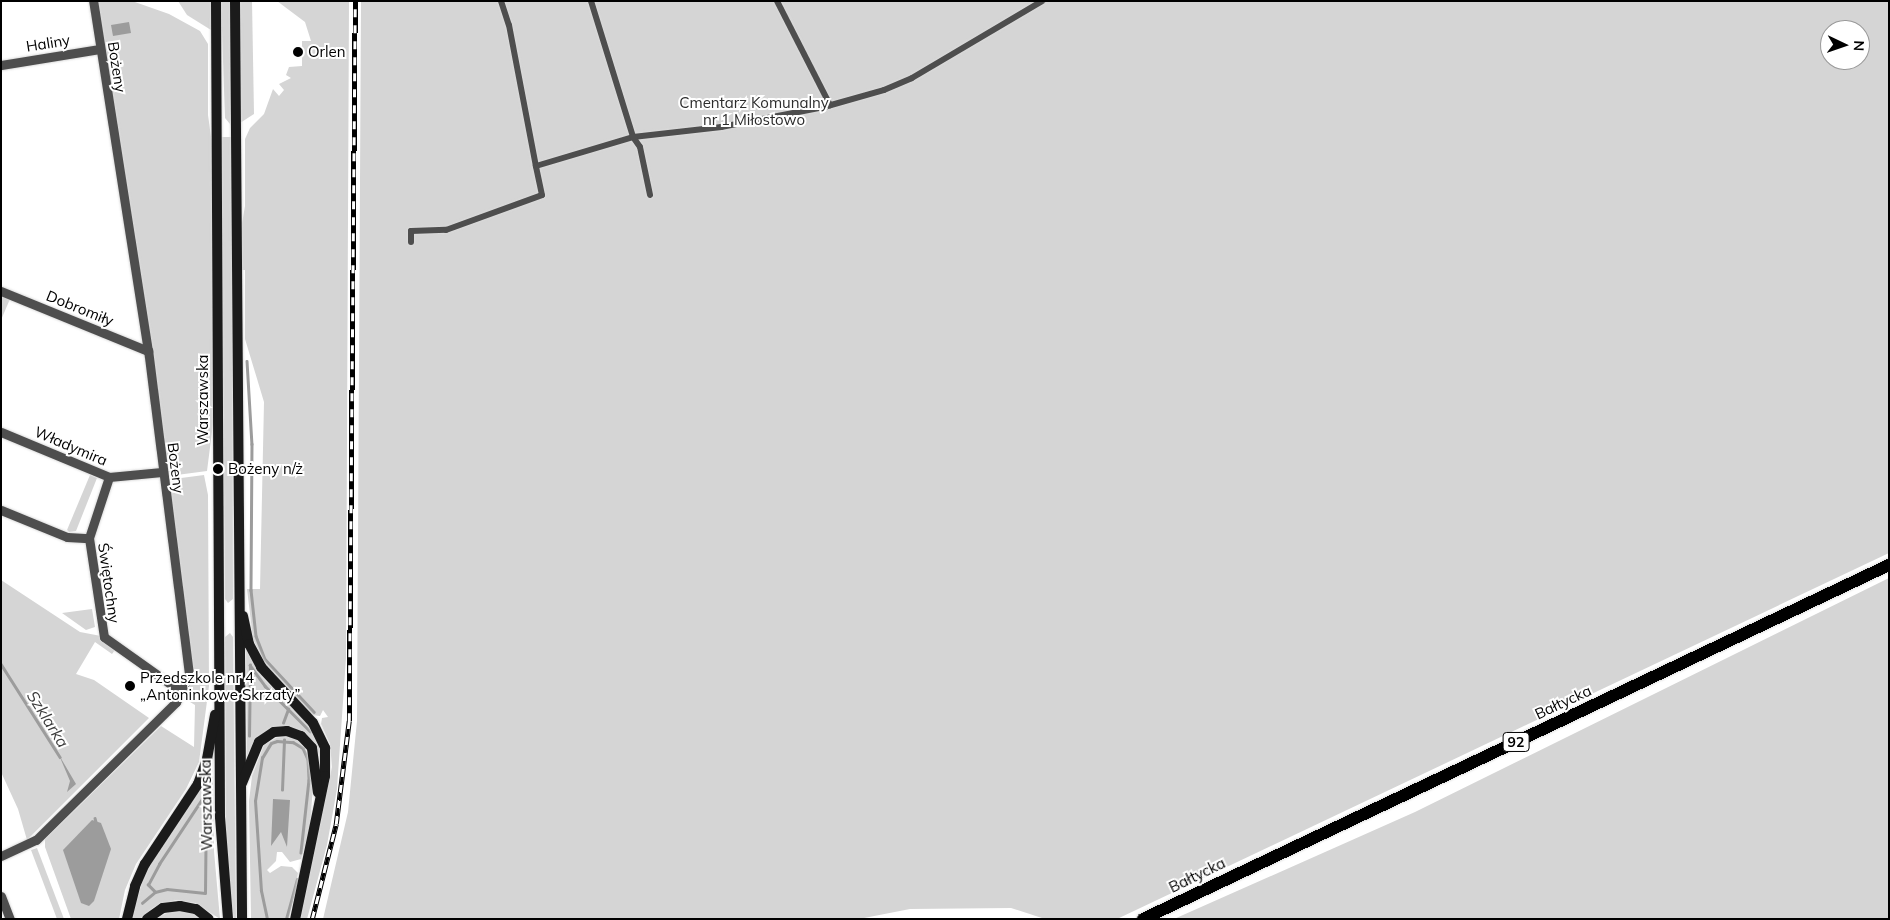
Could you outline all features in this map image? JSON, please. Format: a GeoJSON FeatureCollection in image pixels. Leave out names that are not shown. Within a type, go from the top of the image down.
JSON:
{"type":"FeatureCollection","features":[{"type":"Feature","properties":{"kind":"main road","name":"Warszawska"},"geometry":{"type":"LineString","coordinates":[[216,1],[221,846],[228,919]]}},
{"type":"Feature","properties":{"kind":"main road"},"geometry":{"type":"LineString","coordinates":[[235,1],[239,801],[242,919]]}},
{"type":"Feature","properties":{"kind":"main road"},"geometry":{"type":"LineString","coordinates":[[217,130],[236,130]]}},
{"type":"Feature","properties":{"kind":"main road","name":"Bałtycka"},"geometry":{"type":"LineString","coordinates":[[1143,919],[1889,565]]}},
{"type":"Feature","properties":{"kind":"main road"},"geometry":{"type":"LineString","coordinates":[[238,572],[243,615],[254,656],[271,680],[313,723],[324,744],[326,770],[295,919]]}},
{"type":"Feature","properties":{"kind":"main road"},"geometry":{"type":"LineString","coordinates":[[127,919],[135,886],[145,864],[192,795],[203,772],[220,687]]}},
{"type":"Feature","properties":{"kind":"main road"},"geometry":{"type":"LineString","coordinates":[[239,801],[245,772],[257,745],[274,732],[291,732],[307,741],[315,756],[316,816]]}},
{"type":"Feature","properties":{"kind":"main road"},"geometry":{"type":"LineString","coordinates":[[147,919],[163,908],[180,906],[196,909],[210,919]]}},
{"type":"Feature","properties":{"kind":"street","name":"Bożeny"},"geometry":{"type":"LineString","coordinates":[[93,1],[148,351],[162,472],[189,653],[189,672],[183,693]]}},
{"type":"Feature","properties":{"kind":"street"},"geometry":{"type":"LineString","coordinates":[[411,242],[411,231],[446,230],[542,196],[509,25],[501,1]]}},
{"type":"Feature","properties":{"kind":"street"},"geometry":{"type":"LineString","coordinates":[[592,1],[633,137],[640,147],[650,195]]}},
{"type":"Feature","properties":{"kind":"street"},"geometry":{"type":"LineString","coordinates":[[777,1],[830,105]]}},
{"type":"Feature","properties":{"kind":"street"},"geometry":{"type":"LineString","coordinates":[[536,166],[633,137],[715,128],[830,105],[884,90],[912,78],[1042,1]]}},
{"type":"Feature","properties":{"kind":"street","name":"Haliny"},"geometry":{"type":"LineString","coordinates":[[1,65],[100,48]]}},
{"type":"Feature","properties":{"kind":"street","name":"Dobromiły"},"geometry":{"type":"LineString","coordinates":[[1,291],[148,351]]}},
{"type":"Feature","properties":{"kind":"street","name":"Władymira"},"geometry":{"type":"LineString","coordinates":[[1,432],[109,477],[162,472]]}},
{"type":"Feature","properties":{"kind":"street","name":"Świętochny"},"geometry":{"type":"LineString","coordinates":[[109,477],[89,538],[104,637],[183,693]]}},
{"type":"Feature","properties":{"kind":"street"},"geometry":{"type":"LineString","coordinates":[[1,510],[67,537],[89,538]]}},
{"type":"Feature","properties":{"kind":"street"},"geometry":{"type":"LineString","coordinates":[[1,856],[32,844],[183,693]]}},
{"type":"Feature","properties":{"kind":"street"},"geometry":{"type":"LineString","coordinates":[[1,896],[10,919]]}},
{"type":"Feature","properties":{"kind":"green space"},"geometry":{"type":"Polygon","coordinates":[[[98,1],[132,1],[169,14],[200,31],[208,44],[208,115],[212,144],[213,424],[207,471],[169,476],[98,1]]]}},
{"type":"Feature","properties":{"kind":"green space"},"geometry":{"type":"Polygon","coordinates":[[[178,1],[212,1],[211,30],[187,15],[178,1]]]}},
{"type":"Feature","properties":{"kind":"green space"},"geometry":{"type":"Polygon","coordinates":[[[221,1],[231,1],[230,124],[225,118],[221,1]]]}},
{"type":"Feature","properties":{"kind":"green space"},"geometry":{"type":"Polygon","coordinates":[[[239,1],[252,1],[254,114],[240,123],[239,1]]]}},
{"type":"Feature","properties":{"kind":"green space"},"geometry":{"type":"Polygon","coordinates":[[[277,1],[349,1],[346,658],[337,789],[327,845],[307,919],[300,919],[332,767],[330,744],[321,724],[322,718],[328,717],[323,710],[320,716],[312,715],[268,670],[253,639],[247,589],[260,589],[264,402],[245,339],[245,270],[241,270],[240,235],[245,206],[245,139],[250,128],[264,114],[273,89],[279,96],[284,90],[279,84],[291,78],[286,75],[289,67],[302,66],[302,41],[311,41],[305,22],[277,1]]]}},
{"type":"Feature","properties":{"kind":"green space","name":"Cmentarz Komunalny nr 1 Miłostowo"},"geometry":{"type":"Polygon","coordinates":[[[361,1],[1889,1],[1889,553],[1117,919],[1045,919],[1011,908],[910,909],[859,919],[323,919],[348,812],[357,721],[361,1]]]}},
{"type":"Feature","properties":{"kind":"green space"},"geometry":{"type":"Polygon","coordinates":[[[221,137],[232,137],[233,599],[228,603],[225,599],[221,137]]]}},
{"type":"Feature","properties":{"kind":"green space"},"geometry":{"type":"Polygon","coordinates":[[[1,295],[10,299],[1,320],[1,295]]]}},
{"type":"Feature","properties":{"kind":"green space"},"geometry":{"type":"Polygon","coordinates":[[[90,475],[97,478],[76,531],[69,532],[67,530],[90,475]]]}},
{"type":"Feature","properties":{"kind":"green space"},"geometry":{"type":"Polygon","coordinates":[[[204,475],[208,495],[209,686],[199,762],[186,789],[136,864],[125,890],[119,919],[71,919],[45,847],[45,839],[161,726],[194,747],[195,705],[185,699],[192,671],[166,480],[204,475]]]}},
{"type":"Feature","properties":{"kind":"green space"},"geometry":{"type":"Polygon","coordinates":[[[1889,578],[1889,919],[1174,919],[1415,812],[1889,578]]]}},
{"type":"Feature","properties":{"kind":"green space"},"geometry":{"type":"Polygon","coordinates":[[[1,580],[80,632],[101,636],[115,650],[112,654],[95,642],[76,674],[94,680],[149,718],[27,840],[18,809],[1,772],[1,580]]]}},
{"type":"Feature","properties":{"kind":"green space"},"geometry":{"type":"Polygon","coordinates":[[[92,609],[95,627],[86,630],[62,613],[92,609]]]}},
{"type":"Feature","properties":{"kind":"green space"},"geometry":{"type":"Polygon","coordinates":[[[230,633],[233,637],[236,919],[234,919],[232,906],[226,838],[225,637],[230,633]]]}},
{"type":"Feature","properties":{"kind":"green space"},"geometry":{"type":"Polygon","coordinates":[[[246,648],[262,677],[308,723],[322,751],[320,755],[305,732],[284,726],[272,728],[259,736],[247,755],[246,648]]]}},
{"type":"Feature","properties":{"kind":"green space"},"geometry":{"type":"Polygon","coordinates":[[[288,736],[299,741],[309,755],[313,785],[310,828],[301,859],[290,862],[282,852],[277,852],[276,861],[267,870],[270,873],[281,866],[292,867],[298,873],[289,919],[251,919],[249,801],[252,776],[264,745],[276,738],[288,736]]]}},
{"type":"Feature","properties":{"kind":"green space"},"geometry":{"type":"Polygon","coordinates":[[[213,757],[214,851],[220,919],[195,903],[176,900],[154,907],[140,919],[131,919],[145,873],[200,790],[213,757]]]}},
{"type":"Feature","properties":{"kind":"green space"},"geometry":{"type":"Polygon","coordinates":[[[37,848],[64,919],[57,919],[31,850],[37,848]]]}},
{"type":"Feature","properties":{"kind":"green space"},"geometry":{"type":"Polygon","coordinates":[[[174,910],[190,911],[204,919],[154,919],[174,910]]]}},
{"type":"Feature","properties":{"kind":"shaded area"},"geometry":{"type":"Polygon","coordinates":[[[129,22],[131,33],[113,36],[111,25],[129,22]]]}},
{"type":"Feature","properties":{"kind":"shaded area"},"geometry":{"type":"Polygon","coordinates":[[[59,755],[76,784],[67,792],[70,781],[59,755]]]}},
{"type":"Feature","properties":{"kind":"shaded area"},"geometry":{"type":"Polygon","coordinates":[[[273,799],[290,800],[287,847],[281,832],[271,846],[273,799]]]}},
{"type":"Feature","properties":{"kind":"shaded area"},"geometry":{"type":"Polygon","coordinates":[[[92,820],[101,823],[111,849],[94,901],[89,906],[81,903],[63,850],[92,820]]]}},
{"type":"Feature","properties":{"kind":"waterway"},"geometry":{"type":"LineString","coordinates":[[247,361],[252,444],[251,590],[256,636],[265,659],[314,712]]}},
{"type":"Feature","properties":{"kind":"waterway","name":"Szklarka"},"geometry":{"type":"LineString","coordinates":[[1,664],[60,757]]}},
{"type":"Feature","properties":{"kind":"waterway"},"geometry":{"type":"LineString","coordinates":[[249,736],[250,665],[265,686],[310,731]]}},
{"type":"Feature","properties":{"kind":"waterway"},"geometry":{"type":"LineString","coordinates":[[283,723],[288,709]]}},
{"type":"Feature","properties":{"kind":"waterway"},"geometry":{"type":"LineString","coordinates":[[282,790],[284,740]]}},
{"type":"Feature","properties":{"kind":"waterway"},"geometry":{"type":"LineString","coordinates":[[267,919],[261,891],[255,801],[262,758],[271,743],[277,741],[293,742],[303,748],[308,759],[309,780],[301,853]]}},
{"type":"Feature","properties":{"kind":"waterway"},"geometry":{"type":"LineString","coordinates":[[142,903],[155,892],[167,889],[205,893],[206,792]]}},
{"type":"Feature","properties":{"kind":"waterway"},"geometry":{"type":"LineString","coordinates":[[155,892],[148,885],[159,864],[206,793]]}},
{"type":"Feature","properties":{"kind":"waterway","name":"Szklarka"},"geometry":{"type":"LineString","coordinates":[[95,818],[96,822]]}},
{"type":"Feature","properties":{"kind":"waterway"},"geometry":{"type":"LineString","coordinates":[[286,919],[297,879]]}},
{"type":"Feature","properties":{"kind":"railway"},"geometry":{"type":"LineString","coordinates":[[312,919],[336,824],[349,721],[355,1]]}},
{"type":"Feature","properties":{"kind":"place","name":"Orlen"},"geometry":{"type":"Point","coordinates":[298,52]}},
{"type":"Feature","properties":{"kind":"place","name":"Bożeny n/ż"},"geometry":{"type":"Point","coordinates":[218,469]}},
{"type":"Feature","properties":{"kind":"place","name":"Przedszkole nr 4 „Antoninkowe Skrzaty”"},"geometry":{"type":"Point","coordinates":[130,686]}}]}
